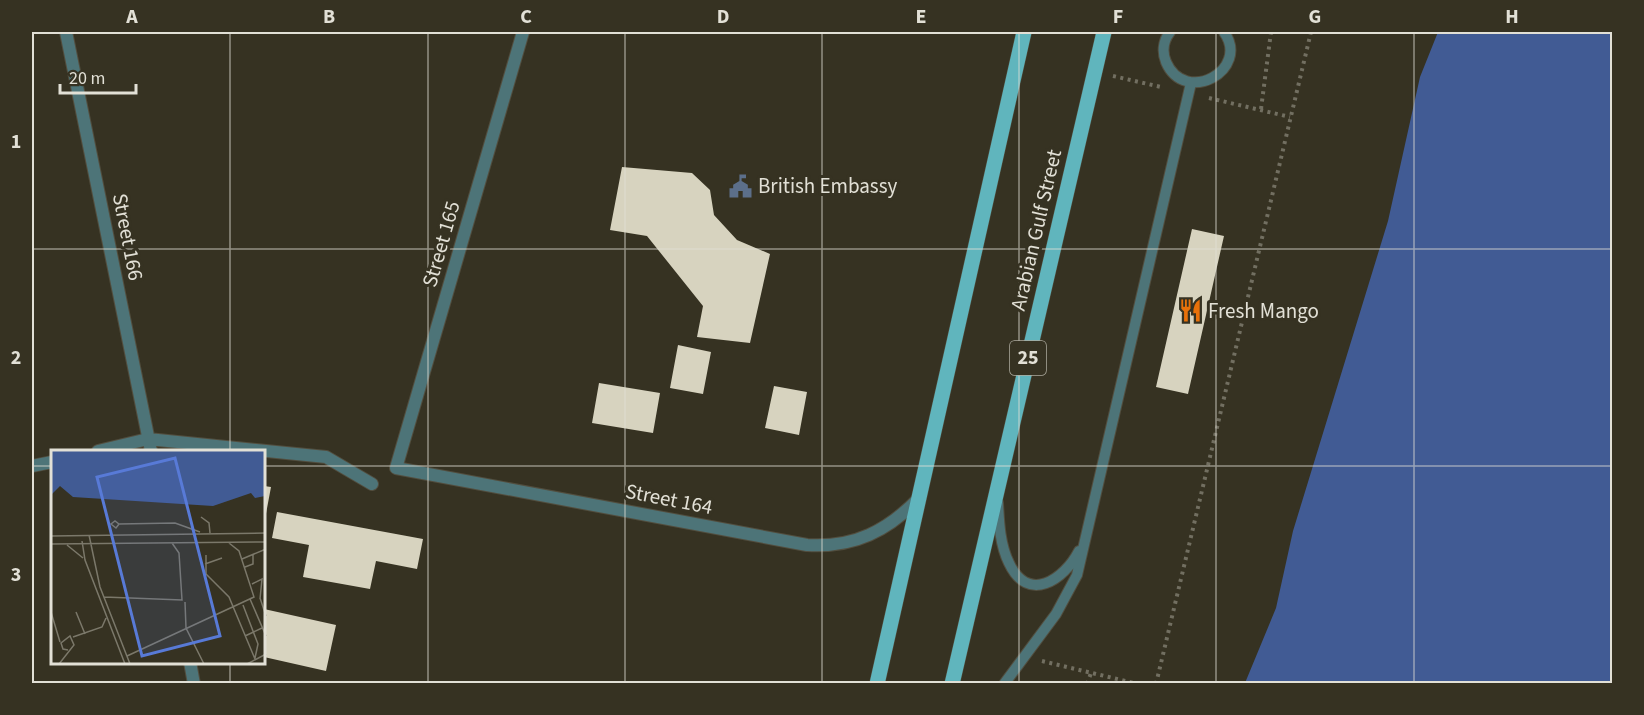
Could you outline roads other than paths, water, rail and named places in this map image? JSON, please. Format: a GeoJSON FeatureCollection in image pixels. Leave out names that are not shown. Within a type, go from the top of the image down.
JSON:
{"type":"FeatureCollection","features":[{"type":"Feature","properties":{"kind":"main road"},"geometry":{"type":"LineString","coordinates":[[877,684],[1024,32]]}},
{"type":"Feature","properties":{"kind":"main road","name":"Arabian Gulf Street"},"geometry":{"type":"LineString","coordinates":[[952,684],[1104,32]]}},
{"type":"Feature","properties":{"kind":"street","name":"Street 166"},"geometry":{"type":"LineString","coordinates":[[66,32],[150,445]]}},
{"type":"Feature","properties":{"kind":"street","name":"Street 165"},"geometry":{"type":"LineString","coordinates":[[396,468],[523,32]]}},
{"type":"Feature","properties":{"kind":"street"},"geometry":{"type":"LineString","coordinates":[[107,450],[150,445],[223,450]]}},
{"type":"Feature","properties":{"kind":"street"},"geometry":{"type":"LineString","coordinates":[[266,453],[326,457],[372,484]]}},
{"type":"Feature","properties":{"kind":"street"},"geometry":{"type":"LineString","coordinates":[[32,466],[51,462]]}},
{"type":"Feature","properties":{"kind":"street","name":"Street 164"},"geometry":{"type":"LineString","coordinates":[[396,468],[795,543],[829,546],[861,539],[885,528],[921,495]]}},
{"type":"Feature","properties":{"kind":"street"},"geometry":{"type":"LineString","coordinates":[[190,664],[194,684]]}},
{"type":"Feature","properties":{"kind":"lane"},"geometry":{"type":"LineString","coordinates":[[1170,32],[1163,46],[1165,59],[1174,74],[1191,83],[1203,83],[1214,79],[1224,70],[1229,60],[1231,47],[1224,32]]}},
{"type":"Feature","properties":{"kind":"lane"},"geometry":{"type":"LineString","coordinates":[[1004,684],[1071,590],[1088,528],[1191,83]]}},
{"type":"Feature","properties":{"kind":"lane"},"geometry":{"type":"LineString","coordinates":[[997,492],[1003,548],[1012,570],[1023,579],[1042,584],[1059,578],[1074,561],[1088,528]]}},
{"type":"Feature","properties":{"kind":"water"},"geometry":{"type":"Polygon","coordinates":[[[1438,32],[1612,32],[1612,683],[1245,683],[1276,608],[1293,531],[1388,221],[1420,77],[1438,32]]]}},
{"type":"Feature","properties":{"kind":"place","name":"British Embassy"},"geometry":{"type":"Point","coordinates":[740,186]}},
{"type":"Feature","properties":{"kind":"place","name":"Fresh Mango"},"geometry":{"type":"Point","coordinates":[1190,311]}}]}
